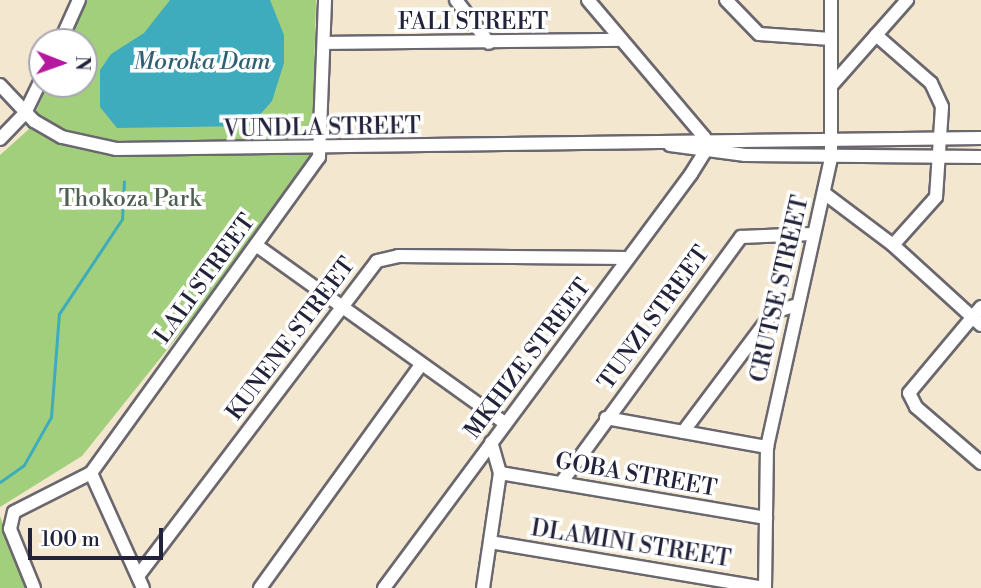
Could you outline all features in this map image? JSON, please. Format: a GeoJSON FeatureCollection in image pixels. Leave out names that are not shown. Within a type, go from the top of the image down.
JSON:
{"type":"FeatureCollection","features":[{"type":"Feature","properties":{"kind":"street"},"geometry":{"type":"LineString","coordinates":[[322,149],[325,0]]}},
{"type":"Feature","properties":{"kind":"street"},"geometry":{"type":"LineString","coordinates":[[456,0],[489,43]]}},
{"type":"Feature","properties":{"kind":"street"},"geometry":{"type":"LineString","coordinates":[[589,0],[704,137],[704,153]]}},
{"type":"Feature","properties":{"kind":"street"},"geometry":{"type":"LineString","coordinates":[[726,0],[759,34],[831,39]]}},
{"type":"Feature","properties":{"kind":"street","name":"CRUTSE STREET"},"geometry":{"type":"LineString","coordinates":[[764,588],[767,447],[794,306],[831,158],[831,0]]}},
{"type":"Feature","properties":{"kind":"street"},"geometry":{"type":"LineString","coordinates":[[831,86],[907,0]]}},
{"type":"Feature","properties":{"kind":"street"},"geometry":{"type":"LineString","coordinates":[[65,28],[75,2]]}},
{"type":"Feature","properties":{"kind":"street"},"geometry":{"type":"LineString","coordinates":[[876,35],[937,89],[941,137],[942,156],[936,197],[893,245]]}},
{"type":"Feature","properties":{"kind":"street","name":"FALI STREET"},"geometry":{"type":"LineString","coordinates":[[325,43],[621,40]]}},
{"type":"Feature","properties":{"kind":"street","name":"VUNDLA STREET"},"geometry":{"type":"LineString","coordinates":[[0,85],[25,113],[62,137],[95,147],[322,149],[666,144],[704,137],[981,138]]}},
{"type":"Feature","properties":{"kind":"street"},"geometry":{"type":"LineString","coordinates":[[0,139],[25,113],[32,98]]}},
{"type":"Feature","properties":{"kind":"street","name":"VUNDLA STREET"},"geometry":{"type":"LineString","coordinates":[[666,144],[704,153],[831,158],[981,157]]}},
{"type":"Feature","properties":{"kind":"street","name":"LALI STREET"},"geometry":{"type":"LineString","coordinates":[[34,588],[10,524],[17,509],[91,473],[322,149]]}},
{"type":"Feature","properties":{"kind":"street","name":"MKHIZE STREET"},"geometry":{"type":"LineString","coordinates":[[384,588],[704,153]]}},
{"type":"Feature","properties":{"kind":"street"},"geometry":{"type":"LineString","coordinates":[[824,193],[893,245],[978,317],[909,393],[916,407],[981,463]]}},
{"type":"Feature","properties":{"kind":"street","name":"TUNZI STREET"},"geometry":{"type":"LineString","coordinates":[[561,483],[741,237],[812,234]]}},
{"type":"Feature","properties":{"kind":"street"},"geometry":{"type":"LineString","coordinates":[[256,245],[420,366],[506,424]]}},
{"type":"Feature","properties":{"kind":"street","name":"KUNENE STREET"},"geometry":{"type":"LineString","coordinates":[[140,582],[369,268],[386,257],[628,258]]}},
{"type":"Feature","properties":{"kind":"street"},"geometry":{"type":"LineString","coordinates":[[683,432],[772,312],[794,306]]}},
{"type":"Feature","properties":{"kind":"street"},"geometry":{"type":"LineString","coordinates":[[260,588],[420,366]]}},
{"type":"Feature","properties":{"kind":"street"},"geometry":{"type":"LineString","coordinates":[[607,418],[767,447]]}},
{"type":"Feature","properties":{"kind":"street"},"geometry":{"type":"LineString","coordinates":[[483,588],[500,473],[491,442]]}},
{"type":"Feature","properties":{"kind":"street"},"geometry":{"type":"LineString","coordinates":[[91,473],[140,582]]}},
{"type":"Feature","properties":{"kind":"street","name":"GOBA STREET"},"geometry":{"type":"LineString","coordinates":[[500,473],[765,518]]}},
{"type":"Feature","properties":{"kind":"street","name":"DLAMINI STREET"},"geometry":{"type":"LineString","coordinates":[[490,542],[764,588]]}},
{"type":"Feature","properties":{"kind":"green space","name":"Thokoza Park"},"geometry":{"type":"Polygon","coordinates":[[[83,0],[316,0],[312,154],[234,266],[82,456],[0,507],[0,155],[28,130],[42,98],[98,98],[98,28],[72,28],[83,0]]]}},
{"type":"Feature","properties":{"kind":"green space"},"geometry":{"type":"Polygon","coordinates":[[[0,516],[26,588],[0,588],[0,516]]]}},
{"type":"Feature","properties":{"kind":"water","name":"Moroka Dam"},"geometry":{"type":"Polygon","coordinates":[[[170,0],[270,0],[284,35],[284,63],[272,101],[250,126],[117,128],[100,107],[100,70],[111,54],[144,33],[170,0]]]}},
{"type":"Feature","properties":{"kind":"waterway"},"geometry":{"type":"LineString","coordinates":[[0,482],[24,465],[51,417],[59,314],[122,219],[124,182]]}}]}
